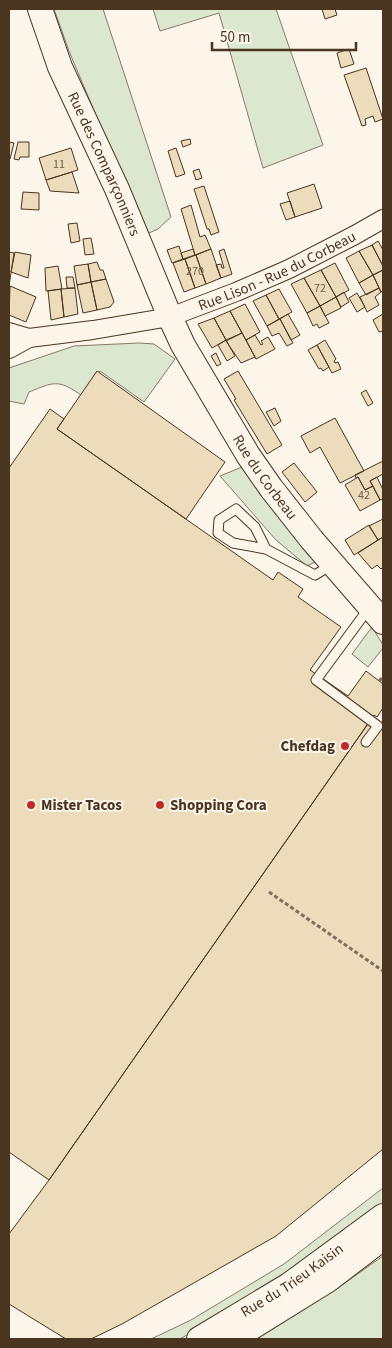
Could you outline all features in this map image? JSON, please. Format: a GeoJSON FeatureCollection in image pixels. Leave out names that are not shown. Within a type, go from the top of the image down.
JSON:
{"type":"FeatureCollection","features":[{"type":"Feature","properties":{"kind":"street","name":"Rue des Comparçonniers"},"geometry":{"type":"LineString","coordinates":[[40,9],[60,67],[117,189],[170,318]]}},
{"type":"Feature","properties":{"kind":"street","name":"Rue Lison - Rue du Corbeau"},"geometry":{"type":"LineString","coordinates":[[29,338],[170,318],[288,268],[383,219]]}},
{"type":"Feature","properties":{"kind":"street","name":"Rue du Corbeau"},"geometry":{"type":"LineString","coordinates":[[170,318],[198,371],[248,455],[271,488],[312,540],[377,614]]}},
{"type":"Feature","properties":{"kind":"street"},"geometry":{"type":"LineString","coordinates":[[9,332],[29,338]]}},
{"type":"Feature","properties":{"kind":"street"},"geometry":{"type":"LineString","coordinates":[[9,349],[29,338]]}},
{"type":"Feature","properties":{"kind":"street","name":"Rue du Trieu Kaisin"},"geometry":{"type":"LineString","coordinates":[[199,1339],[289,1285],[383,1216]]}},
{"type":"Feature","properties":{"kind":"street","name":"Rue du Trieu Kaisin"},"geometry":{"type":"LineString","coordinates":[[233,1339],[313,1290],[383,1238]]}},
{"type":"Feature","properties":{"kind":"lane"},"geometry":{"type":"LineString","coordinates":[[266,548],[255,527],[236,509],[219,520],[218,533],[233,543],[266,548],[315,575],[334,564]]}},
{"type":"Feature","properties":{"kind":"lane"},"geometry":{"type":"LineString","coordinates":[[366,742],[378,726],[316,680],[377,614]]}},
{"type":"Feature","properties":{"kind":"path"},"geometry":{"type":"LineString","coordinates":[[380,681],[383,677]]}},
{"type":"Feature","properties":{"kind":"path"},"geometry":{"type":"LineString","coordinates":[[269,892],[383,970]]}},
{"type":"Feature","properties":{"kind":"green space"},"geometry":{"type":"Polygon","coordinates":[[[54,9],[103,9],[171,217],[158,229],[149,233],[134,206],[69,51],[54,9]]]}},
{"type":"Feature","properties":{"kind":"green space"},"geometry":{"type":"Polygon","coordinates":[[[153,9],[276,9],[323,145],[263,168],[219,13],[160,31],[153,9]]]}},
{"type":"Feature","properties":{"kind":"green space"},"geometry":{"type":"Polygon","coordinates":[[[154,344],[175,359],[144,402],[100,371],[81,395],[67,386],[50,384],[29,392],[24,404],[9,401],[9,368],[74,346],[154,344]]]}},
{"type":"Feature","properties":{"kind":"green space"},"geometry":{"type":"Polygon","coordinates":[[[242,467],[315,562],[307,566],[276,540],[220,476],[242,467]]]}},
{"type":"Feature","properties":{"kind":"green space"},"geometry":{"type":"Polygon","coordinates":[[[372,627],[383,648],[368,667],[352,654],[372,627]]]}},
{"type":"Feature","properties":{"kind":"green space"},"geometry":{"type":"Polygon","coordinates":[[[383,1188],[383,1206],[270,1286],[180,1339],[151,1339],[191,1320],[284,1264],[383,1188]]]}},
{"type":"Feature","properties":{"kind":"green space"},"geometry":{"type":"Polygon","coordinates":[[[383,1256],[383,1339],[251,1339],[335,1290],[383,1256]]]}},
{"type":"Feature","properties":{"kind":"building"},"geometry":{"type":"Polygon","coordinates":[[[322,9],[335,9],[337,15],[325,19],[322,9]]]}},
{"type":"Feature","properties":{"kind":"building"},"geometry":{"type":"Polygon","coordinates":[[[349,49],[354,64],[341,68],[337,53],[349,49]]]}},
{"type":"Feature","properties":{"kind":"building"},"geometry":{"type":"Polygon","coordinates":[[[366,68],[383,119],[375,122],[373,116],[365,119],[366,125],[362,126],[344,75],[366,68]]]}},
{"type":"Feature","properties":{"kind":"building"},"geometry":{"type":"Polygon","coordinates":[[[190,139],[191,144],[183,147],[181,141],[190,139]]]}},
{"type":"Feature","properties":{"kind":"building"},"geometry":{"type":"Polygon","coordinates":[[[9,142],[14,143],[10,159],[9,159],[9,142]]]}},
{"type":"Feature","properties":{"kind":"building"},"geometry":{"type":"Polygon","coordinates":[[[18,142],[29,142],[29,157],[20,157],[19,160],[14,159],[18,142]]]}},
{"type":"Feature","properties":{"kind":"building"},"geometry":{"type":"Polygon","coordinates":[[[71,148],[78,170],[46,180],[39,158],[71,148]]]}},
{"type":"Feature","properties":{"kind":"building"},"geometry":{"type":"Polygon","coordinates":[[[176,148],[185,174],[176,177],[168,151],[176,148]]]}},
{"type":"Feature","properties":{"kind":"building"},"geometry":{"type":"Polygon","coordinates":[[[199,169],[202,178],[196,180],[193,171],[199,169]]]}},
{"type":"Feature","properties":{"kind":"building"},"geometry":{"type":"Polygon","coordinates":[[[72,172],[79,193],[50,191],[46,180],[72,172]]]}},
{"type":"Feature","properties":{"kind":"building"},"geometry":{"type":"Polygon","coordinates":[[[314,184],[322,208],[295,217],[287,193],[314,184]]]}},
{"type":"Feature","properties":{"kind":"building"},"geometry":{"type":"Polygon","coordinates":[[[204,186],[219,232],[211,235],[209,229],[207,229],[194,189],[204,186]]]}},
{"type":"Feature","properties":{"kind":"building"},"geometry":{"type":"Polygon","coordinates":[[[23,192],[39,193],[39,210],[21,209],[23,192]]]}},
{"type":"Feature","properties":{"kind":"building"},"geometry":{"type":"Polygon","coordinates":[[[290,201],[295,217],[286,220],[280,204],[290,201]]]}},
{"type":"Feature","properties":{"kind":"building"},"geometry":{"type":"Polygon","coordinates":[[[191,205],[200,237],[205,235],[211,249],[195,255],[181,209],[191,205]]]}},
{"type":"Feature","properties":{"kind":"building"},"geometry":{"type":"Polygon","coordinates":[[[77,223],[80,241],[71,243],[68,224],[77,223]]]}},
{"type":"Feature","properties":{"kind":"building"},"geometry":{"type":"Polygon","coordinates":[[[91,238],[94,254],[85,255],[83,239],[91,238]]]}},
{"type":"Feature","properties":{"kind":"building"},"geometry":{"type":"Polygon","coordinates":[[[378,241],[383,250],[383,266],[372,245],[378,241]]]}},
{"type":"Feature","properties":{"kind":"building"},"geometry":{"type":"Polygon","coordinates":[[[372,245],[383,266],[383,270],[373,275],[359,251],[372,245]]]}},
{"type":"Feature","properties":{"kind":"building"},"geometry":{"type":"Polygon","coordinates":[[[179,246],[183,259],[172,263],[167,250],[179,246]]]}},
{"type":"Feature","properties":{"kind":"building"},"geometry":{"type":"Polygon","coordinates":[[[193,249],[195,255],[183,259],[181,253],[193,249]]]}},
{"type":"Feature","properties":{"kind":"building"},"geometry":{"type":"Polygon","coordinates":[[[211,249],[221,278],[206,284],[196,255],[211,249]]]}},
{"type":"Feature","properties":{"kind":"building"},"geometry":{"type":"Polygon","coordinates":[[[224,249],[232,274],[221,278],[216,265],[221,264],[222,268],[224,268],[219,251],[224,249]]]}},
{"type":"Feature","properties":{"kind":"building"},"geometry":{"type":"Polygon","coordinates":[[[359,251],[373,275],[359,283],[346,258],[359,251]]]}},
{"type":"Feature","properties":{"kind":"building"},"geometry":{"type":"Polygon","coordinates":[[[9,252],[14,253],[9,286],[9,252]]]}},
{"type":"Feature","properties":{"kind":"building"},"geometry":{"type":"Polygon","coordinates":[[[15,252],[31,255],[28,278],[11,272],[15,252]]]}},
{"type":"Feature","properties":{"kind":"building"},"geometry":{"type":"Polygon","coordinates":[[[196,255],[206,284],[195,288],[185,259],[196,255]]]}},
{"type":"Feature","properties":{"kind":"building"},"geometry":{"type":"Polygon","coordinates":[[[185,259],[195,288],[184,292],[173,263],[185,259]]]}},
{"type":"Feature","properties":{"kind":"building"},"geometry":{"type":"Polygon","coordinates":[[[97,262],[100,270],[103,270],[106,279],[91,282],[88,264],[97,262]]]}},
{"type":"Feature","properties":{"kind":"building"},"geometry":{"type":"Polygon","coordinates":[[[335,263],[349,290],[336,297],[321,270],[335,263]]]}},
{"type":"Feature","properties":{"kind":"building"},"geometry":{"type":"Polygon","coordinates":[[[88,264],[91,282],[77,285],[74,266],[88,264]]]}},
{"type":"Feature","properties":{"kind":"building"},"geometry":{"type":"Polygon","coordinates":[[[58,266],[62,289],[46,291],[45,268],[58,266]]]}},
{"type":"Feature","properties":{"kind":"building"},"geometry":{"type":"Polygon","coordinates":[[[321,270],[336,297],[320,306],[304,278],[321,270]]]}},
{"type":"Feature","properties":{"kind":"building"},"geometry":{"type":"Polygon","coordinates":[[[383,270],[383,291],[381,292],[373,275],[383,270]]]}},
{"type":"Feature","properties":{"kind":"building"},"geometry":{"type":"Polygon","coordinates":[[[373,275],[379,288],[366,295],[359,283],[373,275]]]}},
{"type":"Feature","properties":{"kind":"building"},"geometry":{"type":"Polygon","coordinates":[[[66,277],[73,277],[75,288],[67,288],[66,277]]]}},
{"type":"Feature","properties":{"kind":"building"},"geometry":{"type":"Polygon","coordinates":[[[304,278],[320,306],[307,313],[291,284],[304,278]]]}},
{"type":"Feature","properties":{"kind":"building"},"geometry":{"type":"Polygon","coordinates":[[[106,279],[114,302],[110,307],[97,310],[91,282],[106,279]]]}},
{"type":"Feature","properties":{"kind":"building"},"geometry":{"type":"Polygon","coordinates":[[[91,282],[97,310],[83,313],[77,285],[91,282]]]}},
{"type":"Feature","properties":{"kind":"building"},"geometry":{"type":"Polygon","coordinates":[[[10,286],[36,297],[26,322],[9,315],[10,286]]]}},
{"type":"Feature","properties":{"kind":"building"},"geometry":{"type":"Polygon","coordinates":[[[75,288],[78,314],[64,317],[61,289],[75,288]]]}},
{"type":"Feature","properties":{"kind":"building"},"geometry":{"type":"Polygon","coordinates":[[[379,288],[381,292],[375,297],[379,305],[367,312],[360,297],[379,288]]]}},
{"type":"Feature","properties":{"kind":"building"},"geometry":{"type":"Polygon","coordinates":[[[61,289],[64,317],[51,320],[48,291],[61,289]]]}},
{"type":"Feature","properties":{"kind":"building"},"geometry":{"type":"Polygon","coordinates":[[[279,289],[292,312],[279,319],[266,295],[279,289]]]}},
{"type":"Feature","properties":{"kind":"building"},"geometry":{"type":"Polygon","coordinates":[[[344,292],[349,302],[341,307],[336,297],[344,292]]]}},
{"type":"Feature","properties":{"kind":"building"},"geometry":{"type":"Polygon","coordinates":[[[357,293],[365,307],[357,312],[349,298],[357,293]]]}},
{"type":"Feature","properties":{"kind":"building"},"geometry":{"type":"Polygon","coordinates":[[[266,295],[279,319],[267,326],[253,301],[266,295]]]}},
{"type":"Feature","properties":{"kind":"building"},"geometry":{"type":"Polygon","coordinates":[[[336,297],[341,308],[325,316],[320,306],[336,297]]]}},
{"type":"Feature","properties":{"kind":"building"},"geometry":{"type":"Polygon","coordinates":[[[245,304],[260,332],[246,340],[230,311],[245,304]]]}},
{"type":"Feature","properties":{"kind":"building"},"geometry":{"type":"Polygon","coordinates":[[[320,306],[329,323],[319,328],[317,324],[313,326],[307,313],[320,306]]]}},
{"type":"Feature","properties":{"kind":"building"},"geometry":{"type":"Polygon","coordinates":[[[230,311],[242,333],[226,340],[214,318],[230,311]]]}},
{"type":"Feature","properties":{"kind":"building"},"geometry":{"type":"Polygon","coordinates":[[[288,314],[300,335],[291,340],[280,319],[288,314]]]}},
{"type":"Feature","properties":{"kind":"building"},"geometry":{"type":"Polygon","coordinates":[[[383,314],[383,331],[379,332],[373,320],[383,314]]]}},
{"type":"Feature","properties":{"kind":"building"},"geometry":{"type":"Polygon","coordinates":[[[214,318],[226,340],[212,348],[198,324],[214,318]]]}},
{"type":"Feature","properties":{"kind":"building"},"geometry":{"type":"Polygon","coordinates":[[[280,319],[293,343],[287,346],[279,333],[272,336],[267,326],[280,319]]]}},
{"type":"Feature","properties":{"kind":"building"},"geometry":{"type":"Polygon","coordinates":[[[242,333],[255,357],[241,363],[226,341],[242,333]]]}},
{"type":"Feature","properties":{"kind":"building"},"geometry":{"type":"Polygon","coordinates":[[[255,335],[261,345],[263,344],[261,341],[268,337],[275,349],[256,359],[246,340],[255,335]]]}},
{"type":"Feature","properties":{"kind":"building"},"geometry":{"type":"Polygon","coordinates":[[[226,340],[235,356],[227,361],[218,345],[226,340]]]}},
{"type":"Feature","properties":{"kind":"building"},"geometry":{"type":"Polygon","coordinates":[[[325,340],[336,359],[335,363],[338,362],[341,369],[332,373],[317,345],[325,340]]]}},
{"type":"Feature","properties":{"kind":"building"},"geometry":{"type":"Polygon","coordinates":[[[317,345],[329,367],[323,371],[321,368],[319,369],[308,350],[317,345]]]}},
{"type":"Feature","properties":{"kind":"building"},"geometry":{"type":"Polygon","coordinates":[[[216,353],[221,364],[217,366],[211,356],[216,353]]]}},
{"type":"Feature","properties":{"kind":"building"},"geometry":{"type":"Polygon","coordinates":[[[97,371],[225,462],[186,519],[57,429],[97,371]]]}},
{"type":"Feature","properties":{"kind":"building"},"geometry":{"type":"Polygon","coordinates":[[[238,371],[282,445],[267,454],[234,400],[236,399],[224,379],[238,371]]]}},
{"type":"Feature","properties":{"kind":"building"},"geometry":{"type":"Polygon","coordinates":[[[366,390],[373,403],[368,406],[361,393],[366,390]]]}},
{"type":"Feature","properties":{"kind":"building"},"geometry":{"type":"Polygon","coordinates":[[[275,408],[281,421],[274,426],[266,412],[275,408]]]}},
{"type":"Feature","properties":{"kind":"building","name":"Shopping Cora"},"geometry":{"type":"Polygon","coordinates":[[[50,409],[64,419],[57,429],[273,580],[278,572],[303,589],[298,597],[341,627],[310,670],[348,696],[366,671],[383,684],[383,708],[377,717],[374,715],[49,1180],[9,1152],[9,468],[50,409]]]}},
{"type":"Feature","properties":{"kind":"building"},"geometry":{"type":"Polygon","coordinates":[[[335,418],[364,471],[340,483],[320,447],[310,453],[301,436],[335,418]]]}},
{"type":"Feature","properties":{"kind":"building"},"geometry":{"type":"Polygon","coordinates":[[[383,461],[383,474],[370,481],[373,486],[365,490],[355,475],[383,461]]]}},
{"type":"Feature","properties":{"kind":"building"},"geometry":{"type":"Polygon","coordinates":[[[294,463],[317,492],[305,502],[282,472],[294,463]]]}},
{"type":"Feature","properties":{"kind":"building"},"geometry":{"type":"Polygon","coordinates":[[[358,477],[365,490],[373,486],[380,500],[360,511],[345,485],[358,477]]]}},
{"type":"Feature","properties":{"kind":"building"},"geometry":{"type":"Polygon","coordinates":[[[377,477],[383,490],[383,499],[380,500],[370,481],[377,477]]]}},
{"type":"Feature","properties":{"kind":"building"},"geometry":{"type":"Polygon","coordinates":[[[383,519],[383,537],[378,540],[369,526],[383,519]]]}},
{"type":"Feature","properties":{"kind":"building"},"geometry":{"type":"Polygon","coordinates":[[[369,525],[378,540],[354,555],[345,540],[369,525]]]}},
{"type":"Feature","properties":{"kind":"building"},"geometry":{"type":"Polygon","coordinates":[[[383,537],[383,567],[381,569],[377,565],[372,569],[358,553],[383,537]]]}},
{"type":"Feature","properties":{"kind":"building"},"geometry":{"type":"Polygon","coordinates":[[[370,721],[383,729],[383,1149],[276,1236],[122,1324],[91,1339],[66,1339],[9,1304],[9,1234],[49,1180],[370,721]]]}},
{"type":"Feature","properties":{"kind":"place","name":"Chefdag"},"geometry":{"type":"Point","coordinates":[345,746]}},
{"type":"Feature","properties":{"kind":"place","name":"Mister Tacos"},"geometry":{"type":"Point","coordinates":[31,805]}},
{"type":"Feature","properties":{"kind":"place","name":"Shopping Cora"},"geometry":{"type":"Point","coordinates":[160,805]}}]}
